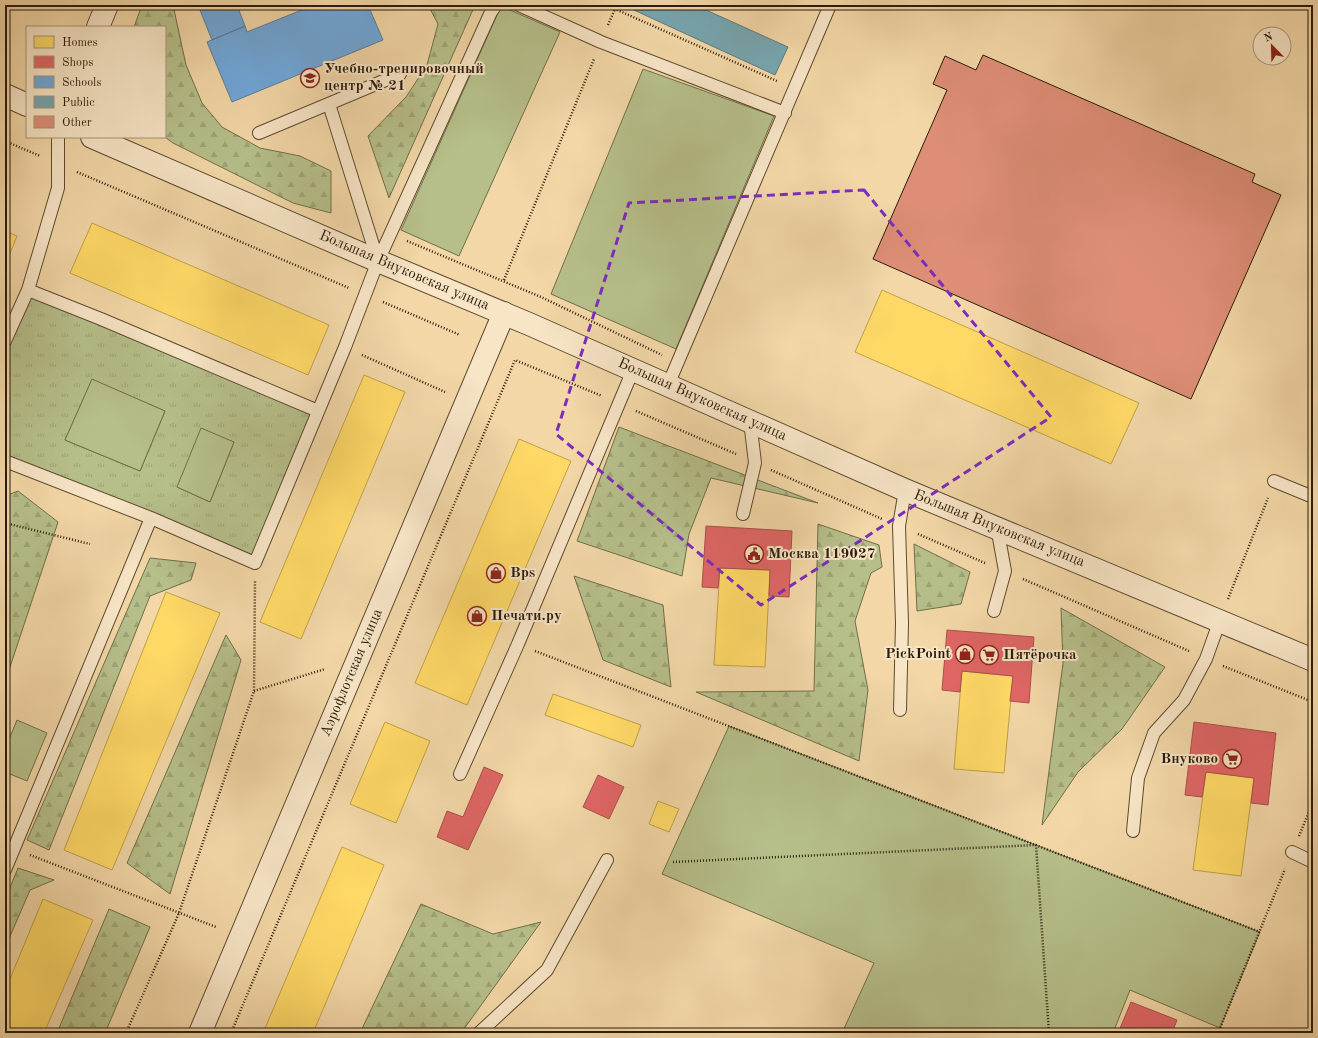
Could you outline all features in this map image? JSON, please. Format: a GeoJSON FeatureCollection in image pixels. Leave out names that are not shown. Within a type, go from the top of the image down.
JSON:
{"type":"FeatureCollection","features":[{"type":"Feature","properties":{"kind":"street"},"geometry":{"type":"LineString","coordinates":[[98,26],[107,5]]}},
{"type":"Feature","properties":{"kind":"street"},"geometry":{"type":"LineString","coordinates":[[5,95],[26,105]]}},
{"type":"Feature","properties":{"kind":"street","name":"Большая Внуковская улица"},"geometry":{"type":"LineString","coordinates":[[94,138],[378,261],[504,313],[905,490],[997,527],[1313,660]]}},
{"type":"Feature","properties":{"kind":"street","name":"Аэрофлотская улица"},"geometry":{"type":"LineString","coordinates":[[200,1033],[504,313]]}},
{"type":"Feature","properties":{"kind":"lane"},"geometry":{"type":"LineString","coordinates":[[5,461],[151,518],[255,563],[345,347],[378,261],[488,19],[496,5]]}},
{"type":"Feature","properties":{"kind":"lane"},"geometry":{"type":"LineString","coordinates":[[519,5],[600,42],[785,113]]}},
{"type":"Feature","properties":{"kind":"lane"},"geometry":{"type":"LineString","coordinates":[[668,385],[796,89],[830,5]]}},
{"type":"Feature","properties":{"kind":"lane"},"geometry":{"type":"LineString","coordinates":[[258,133],[400,74]]}},
{"type":"Feature","properties":{"kind":"lane"},"geometry":{"type":"LineString","coordinates":[[328,104],[378,261]]}},
{"type":"Feature","properties":{"kind":"lane"},"geometry":{"type":"LineString","coordinates":[[5,341],[28,290],[58,188],[58,138]]}},
{"type":"Feature","properties":{"kind":"lane"},"geometry":{"type":"LineString","coordinates":[[28,290],[101,318],[318,411]]}},
{"type":"Feature","properties":{"kind":"lane"},"geometry":{"type":"LineString","coordinates":[[460,774],[518,644],[634,370]]}},
{"type":"Feature","properties":{"kind":"lane"},"geometry":{"type":"LineString","coordinates":[[743,514],[755,463],[750,421]]}},
{"type":"Feature","properties":{"kind":"lane"},"geometry":{"type":"LineString","coordinates":[[1274,481],[1313,497]]}},
{"type":"Feature","properties":{"kind":"lane"},"geometry":{"type":"LineString","coordinates":[[900,710],[902,623],[899,526],[905,490]]}},
{"type":"Feature","properties":{"kind":"lane"},"geometry":{"type":"LineString","coordinates":[[5,870],[151,518]]}},
{"type":"Feature","properties":{"kind":"lane"},"geometry":{"type":"LineString","coordinates":[[994,611],[1005,571],[997,527]]}},
{"type":"Feature","properties":{"kind":"lane"},"geometry":{"type":"LineString","coordinates":[[1133,831],[1138,778],[1154,733],[1184,700],[1206,659],[1220,620]]}},
{"type":"Feature","properties":{"kind":"lane"},"geometry":{"type":"LineString","coordinates":[[1292,852],[1313,862]]}},
{"type":"Feature","properties":{"kind":"lane"},"geometry":{"type":"LineString","coordinates":[[479,1033],[547,970],[607,860]]}},
{"type":"Feature","properties":{"kind":"path"},"geometry":{"type":"LineString","coordinates":[[606,5],[796,89]]}},
{"type":"Feature","properties":{"kind":"path"},"geometry":{"type":"LineString","coordinates":[[504,280],[600,42],[615,9]]}},
{"type":"Feature","properties":{"kind":"path"},"geometry":{"type":"LineString","coordinates":[[5,141],[460,335]]}},
{"type":"Feature","properties":{"kind":"path"},"geometry":{"type":"LineString","coordinates":[[345,347],[466,401]]}},
{"type":"Feature","properties":{"kind":"path"},"geometry":{"type":"LineString","coordinates":[[231,1033],[515,360]]}},
{"type":"Feature","properties":{"kind":"path"},"geometry":{"type":"LineString","coordinates":[[1220,620],[1274,481]]}},
{"type":"Feature","properties":{"kind":"path"},"geometry":{"type":"LineString","coordinates":[[5,524],[90,544]]}},
{"type":"Feature","properties":{"kind":"path"},"geometry":{"type":"LineString","coordinates":[[126,1033],[179,913],[254,691],[255,563]]}},
{"type":"Feature","properties":{"kind":"path"},"geometry":{"type":"LineString","coordinates":[[518,644],[1260,932]]}},
{"type":"Feature","properties":{"kind":"path"},"geometry":{"type":"LineString","coordinates":[[254,691],[325,669]]}},
{"type":"Feature","properties":{"kind":"path"},"geometry":{"type":"LineString","coordinates":[[1218,1033],[1313,802]]}},
{"type":"Feature","properties":{"kind":"path"},"geometry":{"type":"LineString","coordinates":[[673,862],[1036,845]]}},
{"type":"Feature","properties":{"kind":"path"},"geometry":{"type":"LineString","coordinates":[[1036,845],[1049,1033]]}},
{"type":"Feature","properties":{"kind":"path"},"geometry":{"type":"LineString","coordinates":[[14,849],[216,927]]}},
{"type":"Feature","properties":{"kind":"highlighted area"},"geometry":{"type":"Polygon","coordinates":[[[864,190],[1051,417],[761,605],[556,434],[629,203],[864,190]]]}},
{"type":"Feature","properties":{"kind":"green space"},"geometry":{"type":"Polygon","coordinates":[[[142,5],[173,5],[186,65],[202,103],[222,127],[260,148],[300,156],[331,171],[331,213],[293,203],[173,143],[166,138],[166,26],[134,26],[142,5]]]}},
{"type":"Feature","properties":{"kind":"green space"},"geometry":{"type":"Polygon","coordinates":[[[428,5],[475,5],[389,198],[368,136],[406,97],[427,65],[438,24],[428,5]]]}},
{"type":"Feature","properties":{"kind":"green space"},"geometry":{"type":"Polygon","coordinates":[[[501,6],[560,32],[459,256],[401,230],[501,6]]]}},
{"type":"Feature","properties":{"kind":"green space"},"geometry":{"type":"Polygon","coordinates":[[[643,69],[774,116],[676,349],[551,294],[643,69]]]}},
{"type":"Feature","properties":{"kind":"green space"},"geometry":{"type":"Polygon","coordinates":[[[28,290],[318,411],[255,563],[5,461],[5,341],[28,290]],[[92,380],[65,440],[140,471],[165,411],[92,380]],[[234,442],[177,487],[210,502],[234,442]]]}},
{"type":"Feature","properties":{"kind":"green space"},"geometry":{"type":"Polygon","coordinates":[[[92,379],[165,411],[140,471],[65,440],[92,379]]]}},
{"type":"Feature","properties":{"kind":"green space"},"geometry":{"type":"Polygon","coordinates":[[[619,427],[818,503],[711,478],[689,534],[682,576],[577,541],[619,427]]]}},
{"type":"Feature","properties":{"kind":"green space"},"geometry":{"type":"Polygon","coordinates":[[[201,428],[234,442],[210,502],[177,487],[201,428]]]}},
{"type":"Feature","properties":{"kind":"green space"},"geometry":{"type":"Polygon","coordinates":[[[18,491],[58,522],[5,682],[5,496],[18,491]]]}},
{"type":"Feature","properties":{"kind":"green space"},"geometry":{"type":"Polygon","coordinates":[[[818,524],[879,545],[882,567],[871,573],[855,621],[868,690],[859,761],[696,692],[814,691],[818,524]]]}},
{"type":"Feature","properties":{"kind":"green space"},"geometry":{"type":"Polygon","coordinates":[[[914,544],[970,572],[961,604],[917,611],[914,544]]]}},
{"type":"Feature","properties":{"kind":"green space"},"geometry":{"type":"Polygon","coordinates":[[[150,558],[196,563],[191,580],[150,596],[49,850],[27,840],[150,558]]]}},
{"type":"Feature","properties":{"kind":"green space"},"geometry":{"type":"Polygon","coordinates":[[[574,576],[663,605],[671,687],[603,660],[574,576]]]}},
{"type":"Feature","properties":{"kind":"green space"},"geometry":{"type":"Polygon","coordinates":[[[1061,608],[1165,667],[1122,729],[1078,772],[1042,825],[1063,663],[1061,608]]]}},
{"type":"Feature","properties":{"kind":"green space"},"geometry":{"type":"Polygon","coordinates":[[[226,635],[241,660],[170,894],[127,863],[226,635]]]}},
{"type":"Feature","properties":{"kind":"green space"},"geometry":{"type":"Polygon","coordinates":[[[17,720],[47,733],[27,781],[5,772],[5,749],[17,720]]]}},
{"type":"Feature","properties":{"kind":"green space"},"geometry":{"type":"Polygon","coordinates":[[[729,726],[1260,932],[1220,1028],[1130,990],[1113,1033],[842,1033],[874,963],[662,874],[729,726]]]}},
{"type":"Feature","properties":{"kind":"green space"},"geometry":{"type":"Polygon","coordinates":[[[18,868],[54,880],[30,890],[5,948],[5,900],[18,868]]]}},
{"type":"Feature","properties":{"kind":"green space"},"geometry":{"type":"Polygon","coordinates":[[[421,904],[493,934],[541,922],[461,1033],[360,1033],[421,904]]]}},
{"type":"Feature","properties":{"kind":"green space"},"geometry":{"type":"Polygon","coordinates":[[[109,909],[150,927],[105,1033],[57,1033],[109,909]]]}},
{"type":"Feature","properties":{"kind":"building: Homes"},"geometry":{"type":"Polygon","coordinates":[[[92,223],[329,325],[308,375],[70,273],[92,223]]]}},
{"type":"Feature","properties":{"kind":"building: Homes"},"geometry":{"type":"Polygon","coordinates":[[[5,231],[17,236],[5,266],[5,231]]]}},
{"type":"Feature","properties":{"kind":"building: Homes"},"geometry":{"type":"Polygon","coordinates":[[[882,290],[1139,403],[1111,464],[855,352],[882,290]]]}},
{"type":"Feature","properties":{"kind":"building: Homes"},"geometry":{"type":"Polygon","coordinates":[[[364,375],[405,392],[301,639],[260,622],[364,375]]]}},
{"type":"Feature","properties":{"kind":"building: Homes"},"geometry":{"type":"Polygon","coordinates":[[[519,439],[571,461],[467,705],[415,683],[519,439]]]}},
{"type":"Feature","properties":{"kind":"building: Homes"},"geometry":{"type":"Polygon","coordinates":[[[720,568],[770,570],[765,667],[714,665],[720,568]]]}},
{"type":"Feature","properties":{"kind":"building: Homes"},"geometry":{"type":"Polygon","coordinates":[[[166,592],[220,613],[112,870],[64,850],[166,592]]]}},
{"type":"Feature","properties":{"kind":"building: Homes"},"geometry":{"type":"Polygon","coordinates":[[[962,671],[1013,676],[1004,773],[954,769],[962,671]]]}},
{"type":"Feature","properties":{"kind":"building: Homes"},"geometry":{"type":"Polygon","coordinates":[[[553,694],[641,725],[633,747],[545,715],[553,694]]]}},
{"type":"Feature","properties":{"kind":"building: Homes"},"geometry":{"type":"Polygon","coordinates":[[[385,722],[430,741],[396,823],[350,804],[385,722]]]}},
{"type":"Feature","properties":{"kind":"building: Homes"},"geometry":{"type":"Polygon","coordinates":[[[1206,772],[1254,778],[1241,876],[1193,870],[1206,772]]]}},
{"type":"Feature","properties":{"kind":"building: Homes"},"geometry":{"type":"Polygon","coordinates":[[[658,801],[679,809],[669,832],[649,824],[658,801]]]}},
{"type":"Feature","properties":{"kind":"building: Homes"},"geometry":{"type":"Polygon","coordinates":[[[342,847],[384,865],[313,1033],[263,1033],[342,847]]]}},
{"type":"Feature","properties":{"kind":"building: Homes"},"geometry":{"type":"Polygon","coordinates":[[[43,899],[93,920],[44,1033],[5,1033],[5,991],[43,899]]]}},
{"type":"Feature","properties":{"kind":"building: Shops"},"geometry":{"type":"Polygon","coordinates":[[[706,526],[792,531],[789,597],[769,596],[770,570],[720,568],[718,588],[702,587],[706,526]]]}},
{"type":"Feature","properties":{"kind":"building: Shops"},"geometry":{"type":"Polygon","coordinates":[[[947,630],[1034,637],[1029,703],[1010,701],[1013,676],[962,671],[960,692],[942,690],[947,630]]]}},
{"type":"Feature","properties":{"kind":"building: Shops"},"geometry":{"type":"Polygon","coordinates":[[[1194,722],[1276,733],[1268,805],[1251,803],[1254,778],[1206,772],[1202,797],[1185,795],[1194,722]]]}},
{"type":"Feature","properties":{"kind":"building: Shops"},"geometry":{"type":"Polygon","coordinates":[[[484,767],[503,775],[468,850],[437,837],[447,811],[463,817],[484,767]]]}},
{"type":"Feature","properties":{"kind":"building: Shops"},"geometry":{"type":"Polygon","coordinates":[[[598,775],[624,787],[609,819],[583,807],[598,775]]]}},
{"type":"Feature","properties":{"kind":"building: Shops"},"geometry":{"type":"Polygon","coordinates":[[[1131,1002],[1177,1020],[1172,1033],[1118,1033],[1131,1002]]]}},
{"type":"Feature","properties":{"kind":"building: Schools"},"geometry":{"type":"Polygon","coordinates":[[[198,5],[237,5],[245,26],[212,40],[198,5]]]}},
{"type":"Feature","properties":{"kind":"building: Schools"},"geometry":{"type":"Polygon","coordinates":[[[314,5],[368,5],[383,40],[232,102],[207,42],[245,26],[247,32],[314,5]]]}},
{"type":"Feature","properties":{"kind":"building: Public"},"geometry":{"type":"Polygon","coordinates":[[[623,5],[695,5],[788,47],[775,75],[623,5]]]}},
{"type":"Feature","properties":{"kind":"building: Other"},"geometry":{"type":"Polygon","coordinates":[[[983,55],[1255,174],[1252,182],[1281,195],[1191,399],[873,259],[947,90],[933,84],[945,56],[976,70],[983,55]]]}},
{"type":"Feature","properties":{"kind":"place","name":"Учебно-тренировочный центр № 21"},"geometry":{"type":"Point","coordinates":[310,78]}},
{"type":"Feature","properties":{"kind":"place","name":"Москва 119027"},"geometry":{"type":"Point","coordinates":[754,554]}},
{"type":"Feature","properties":{"kind":"place","name":"Bps"},"geometry":{"type":"Point","coordinates":[496,573]}},
{"type":"Feature","properties":{"kind":"place","name":"Печати.ру"},"geometry":{"type":"Point","coordinates":[477,616]}},
{"type":"Feature","properties":{"kind":"place","name":"PickPoint"},"geometry":{"type":"Point","coordinates":[965,654]}},
{"type":"Feature","properties":{"kind":"place","name":"Пятёрочка"},"geometry":{"type":"Point","coordinates":[989,655]}},
{"type":"Feature","properties":{"kind":"place","name":"Внуково"},"geometry":{"type":"Point","coordinates":[1232,759]}}]}
